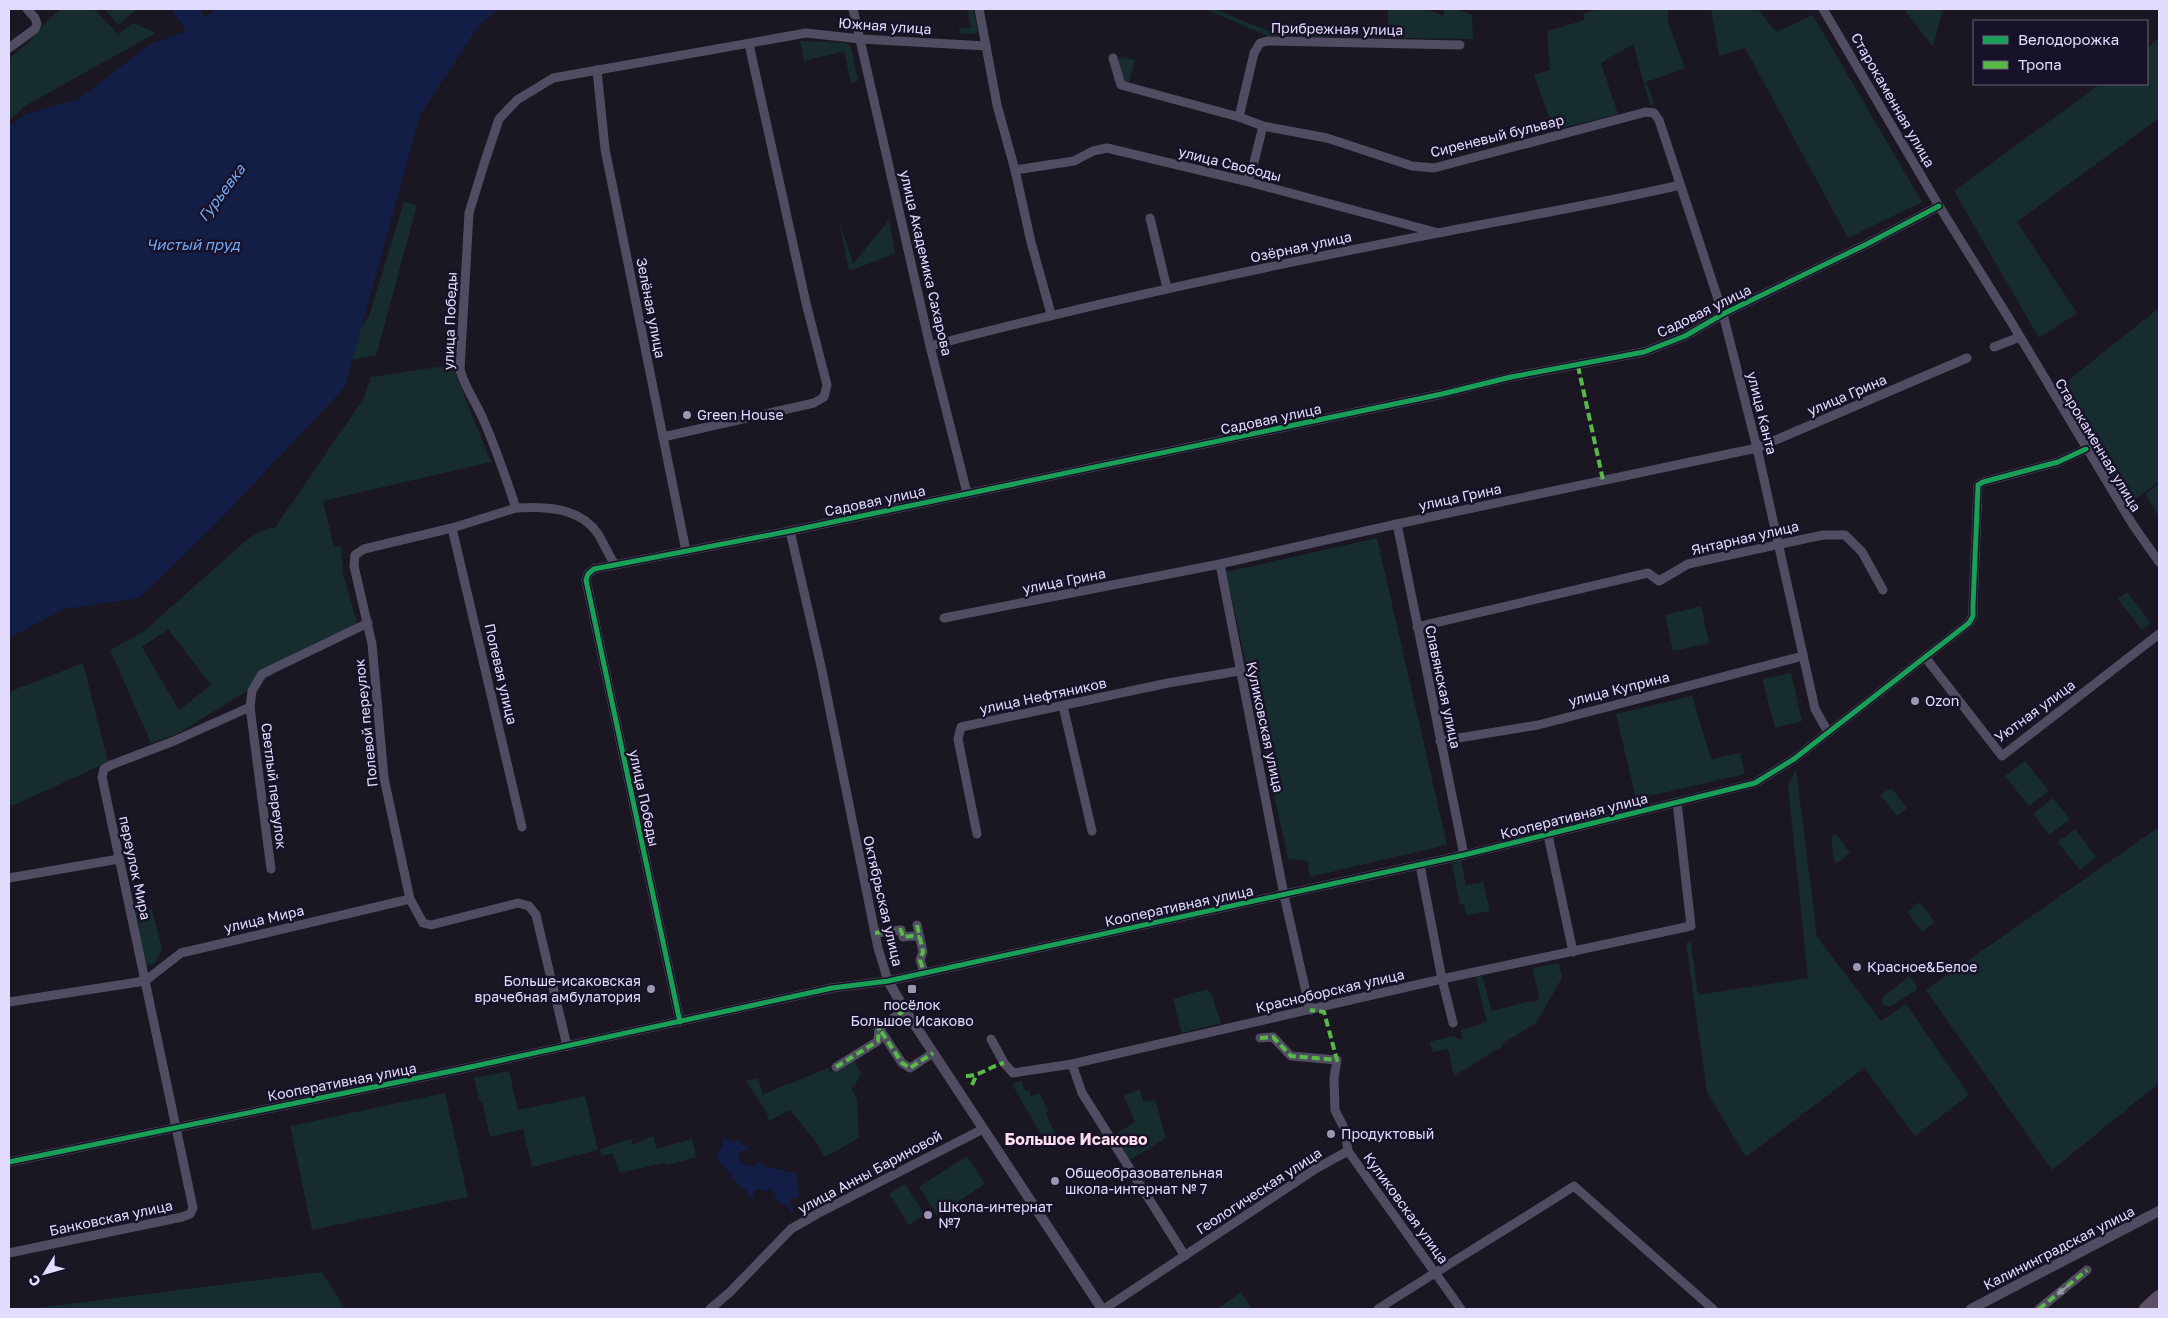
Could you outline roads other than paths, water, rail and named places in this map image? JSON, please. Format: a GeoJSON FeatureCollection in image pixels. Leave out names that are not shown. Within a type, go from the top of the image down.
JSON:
{"type":"FeatureCollection","features":[{"type":"Feature","properties":{"kind":"highway"},"geometry":{"type":"LineString","coordinates":[[2146,1309],[2159,1297]]}},
{"type":"Feature","properties":{"kind":"street"},"geometry":{"type":"LineString","coordinates":[[9,48],[35,29],[37,24],[35,18],[27,9]]}},
{"type":"Feature","properties":{"kind":"street","name":"улица Академика Сахарова"},"geometry":{"type":"LineString","coordinates":[[853,9],[930,346],[967,493]]}},
{"type":"Feature","properties":{"kind":"street"},"geometry":{"type":"LineString","coordinates":[[979,9],[997,105],[1051,314]]}},
{"type":"Feature","properties":{"kind":"street","name":"Старокаменная улица"},"geometry":{"type":"LineString","coordinates":[[1823,9],[1938,206],[2020,337],[2133,525],[2159,562]]}},
{"type":"Feature","properties":{"kind":"street","name":"Южная улица"},"geometry":{"type":"LineString","coordinates":[[517,100],[553,78],[806,33],[861,39],[986,46]]}},
{"type":"Feature","properties":{"kind":"street","name":"Прибрежная улица"},"geometry":{"type":"LineString","coordinates":[[1239,117],[1254,53],[1260,43],[1267,40],[1460,45]]}},
{"type":"Feature","properties":{"kind":"street"},"geometry":{"type":"LineString","coordinates":[[663,437],[814,403],[824,397],[827,385],[806,302],[749,44]]}},
{"type":"Feature","properties":{"kind":"street","name":"Сиреневый бульвар"},"geometry":{"type":"LineString","coordinates":[[1113,58],[1121,85],[1239,117],[1263,126],[1327,138],[1412,166],[1434,168],[1646,112]]}},
{"type":"Feature","properties":{"kind":"street","name":"Зелёная улица"},"geometry":{"type":"LineString","coordinates":[[597,70],[605,149],[686,551]]}},
{"type":"Feature","properties":{"kind":"street","name":"улица Победы"},"geometry":{"type":"LineString","coordinates":[[516,508],[496,448],[464,383],[460,370],[469,213],[499,119],[517,100]]}},
{"type":"Feature","properties":{"kind":"street","name":"улица Канта"},"geometry":{"type":"LineString","coordinates":[[1646,112],[1654,113],[1659,120],[1723,314],[1757,448],[1815,709],[1828,732]]}},
{"type":"Feature","properties":{"kind":"street"},"geometry":{"type":"LineString","coordinates":[[1245,181],[1251,174],[1263,126]]}},
{"type":"Feature","properties":{"kind":"street","name":"улица Свободы"},"geometry":{"type":"LineString","coordinates":[[1015,170],[1074,161],[1093,151],[1107,148],[1245,181],[1438,233]]}},
{"type":"Feature","properties":{"kind":"street","name":"Озёрная улица"},"geometry":{"type":"LineString","coordinates":[[930,346],[1051,314],[1167,288],[1438,233],[1600,204],[1680,185]]}},
{"type":"Feature","properties":{"kind":"street","name":"Садовая улица"},"geometry":{"type":"LineString","coordinates":[[586,580],[588,574],[594,569],[790,530],[1442,394],[1510,378],[1644,352],[1685,336],[1723,314],[1867,244],[1938,206]]}},
{"type":"Feature","properties":{"kind":"street"},"geometry":{"type":"LineString","coordinates":[[1150,218],[1167,288]]}},
{"type":"Feature","properties":{"kind":"street"},"geometry":{"type":"LineString","coordinates":[[1994,347],[2020,337]]}},
{"type":"Feature","properties":{"kind":"street","name":"улица Грина"},"geometry":{"type":"LineString","coordinates":[[944,618],[1220,564],[1397,524],[1757,448],[1967,358]]}},
{"type":"Feature","properties":{"kind":"street","name":"Кооперативная улица"},"geometry":{"type":"LineString","coordinates":[[9,1162],[567,1046],[832,988],[888,980],[1284,895],[1464,855],[1755,783],[1794,759],[1969,623],[1973,616],[1978,485],[1983,482],[2058,462],[2086,449]]}},
{"type":"Feature","properties":{"kind":"street"},"geometry":{"type":"LineString","coordinates":[[452,528],[516,508],[541,506],[561,510],[586,521],[597,533],[614,565]]}},
{"type":"Feature","properties":{"kind":"street","name":"Славянская улица"},"geometry":{"type":"LineString","coordinates":[[1397,524],[1464,855]]}},
{"type":"Feature","properties":{"kind":"street","name":"Полевой переулок"},"geometry":{"type":"LineString","coordinates":[[410,899],[384,778],[379,709],[368,623],[354,566],[355,555],[364,549],[452,528]]}},
{"type":"Feature","properties":{"kind":"street","name":"Полевая улица"},"geometry":{"type":"LineString","coordinates":[[452,528],[522,827]]}},
{"type":"Feature","properties":{"kind":"street","name":"Октябрьская улица"},"geometry":{"type":"LineString","coordinates":[[790,530],[821,666],[875,934],[888,980],[933,1053],[1103,1309]]}},
{"type":"Feature","properties":{"kind":"street","name":"Янтарная улица"},"geometry":{"type":"LineString","coordinates":[[1417,627],[1648,573],[1660,581],[1688,564],[1823,535],[1845,535],[1862,552],[1884,590]]}},
{"type":"Feature","properties":{"kind":"street","name":"Куликовская улица"},"geometry":{"type":"LineString","coordinates":[[1220,564],[1284,895],[1310,1010]]}},
{"type":"Feature","properties":{"kind":"street","name":"улица Победы"},"geometry":{"type":"LineString","coordinates":[[586,580],[680,1022]]}},
{"type":"Feature","properties":{"kind":"street"},"geometry":{"type":"LineString","coordinates":[[250,706],[252,691],[262,674],[368,623]]}},
{"type":"Feature","properties":{"kind":"street","name":"Уютная улица"},"geometry":{"type":"LineString","coordinates":[[1925,657],[2002,756],[2159,634]]}},
{"type":"Feature","properties":{"kind":"street","name":"улица Куприна"},"geometry":{"type":"LineString","coordinates":[[1440,741],[1538,724],[1803,656]]}},
{"type":"Feature","properties":{"kind":"street","name":"улица Нефтяников"},"geometry":{"type":"LineString","coordinates":[[977,834],[958,739],[960,727],[1168,682],[1239,670]]}},
{"type":"Feature","properties":{"kind":"street","name":"переулок Мира"},"geometry":{"type":"LineString","coordinates":[[175,1127],[102,777],[104,769],[111,765],[174,741],[250,706]]}},
{"type":"Feature","properties":{"kind":"street","name":"Светлый переулок"},"geometry":{"type":"LineString","coordinates":[[250,706],[271,868]]}},
{"type":"Feature","properties":{"kind":"street"},"geometry":{"type":"LineString","coordinates":[[1063,706],[1092,831]]}},
{"type":"Feature","properties":{"kind":"street","name":"Красноборская улица"},"geometry":{"type":"LineString","coordinates":[[991,1039],[1004,1063],[1013,1072],[1072,1064],[1442,979],[1691,926],[1677,802]]}},
{"type":"Feature","properties":{"kind":"street"},"geometry":{"type":"LineString","coordinates":[[1548,835],[1573,952]]}},
{"type":"Feature","properties":{"kind":"street"},"geometry":{"type":"LineString","coordinates":[[9,878],[119,858]]}},
{"type":"Feature","properties":{"kind":"street"},"geometry":{"type":"LineString","coordinates":[[1420,865],[1442,979],[1453,1023]]}},
{"type":"Feature","properties":{"kind":"street"},"geometry":{"type":"LineString","coordinates":[[410,899],[423,923],[431,925],[518,903],[529,906],[536,915],[567,1046]]}},
{"type":"Feature","properties":{"kind":"street","name":"улица Мира"},"geometry":{"type":"LineString","coordinates":[[9,1002],[145,981],[181,953],[410,899]]}},
{"type":"Feature","properties":{"kind":"street"},"geometry":{"type":"LineString","coordinates":[[917,924],[923,952],[920,960],[924,972]]}},
{"type":"Feature","properties":{"kind":"street"},"geometry":{"type":"LineString","coordinates":[[875,934],[901,930],[903,937],[920,937]]}},
{"type":"Feature","properties":{"kind":"street"},"geometry":{"type":"LineString","coordinates":[[879,1028],[905,1010]]}},
{"type":"Feature","properties":{"kind":"street"},"geometry":{"type":"LineString","coordinates":[[879,1028],[902,1063],[910,1068],[933,1053]]}},
{"type":"Feature","properties":{"kind":"street"},"geometry":{"type":"LineString","coordinates":[[836,1067],[878,1041],[879,1028]]}},
{"type":"Feature","properties":{"kind":"street","name":"Куликовская улица"},"geometry":{"type":"LineString","coordinates":[[1260,1038],[1273,1037],[1291,1056],[1337,1060],[1334,1078],[1335,1110],[1345,1130],[1348,1151],[1461,1309]]}},
{"type":"Feature","properties":{"kind":"street"},"geometry":{"type":"LineString","coordinates":[[1072,1064],[1082,1093],[1185,1256]]}},
{"type":"Feature","properties":{"kind":"street","name":"Банковская улица"},"geometry":{"type":"LineString","coordinates":[[9,1253],[190,1214],[193,1208],[175,1127]]}},
{"type":"Feature","properties":{"kind":"street","name":"улица Анны Бариновой"},"geometry":{"type":"LineString","coordinates":[[710,1309],[730,1292],[791,1229],[825,1209],[983,1129]]}},
{"type":"Feature","properties":{"kind":"street","name":"Геологическая улица"},"geometry":{"type":"LineString","coordinates":[[1103,1309],[1317,1168],[1348,1151]]}},
{"type":"Feature","properties":{"kind":"street"},"geometry":{"type":"LineString","coordinates":[[1378,1309],[1435,1272],[1488,1242],[1574,1186],[1713,1309]]}},
{"type":"Feature","properties":{"kind":"street","name":"Калининградская улица"},"geometry":{"type":"LineString","coordinates":[[1971,1309],[2159,1211]]}},
{"type":"Feature","properties":{"kind":"street"},"geometry":{"type":"LineString","coordinates":[[2039,1309],[2087,1270]]}},
{"type":"Feature","properties":{"kind":"water","name":"Чистый пруд"},"geometry":{"type":"Polygon","coordinates":[[[172,9],[199,9],[205,17],[217,9],[499,9],[480,24],[420,115],[345,387],[214,526],[139,598],[64,609],[9,638],[9,126],[26,114],[79,99],[149,45],[186,31],[172,9]]]}},
{"type":"Feature","properties":{"kind":"water"},"geometry":{"type":"Polygon","coordinates":[[[728,1138],[730,1141],[740,1141],[744,1146],[748,1145],[749,1148],[740,1152],[738,1159],[742,1163],[753,1167],[759,1162],[765,1166],[786,1172],[796,1172],[799,1197],[789,1199],[794,1212],[791,1212],[787,1204],[784,1205],[773,1197],[777,1196],[777,1194],[773,1193],[771,1189],[766,1191],[759,1189],[753,1194],[755,1196],[751,1197],[742,1188],[720,1162],[717,1153],[722,1147],[723,1139],[728,1138]]]}},
{"type":"Feature","properties":{"kind":"place","name":"Green House"},"geometry":{"type":"Point","coordinates":[687,415]}},
{"type":"Feature","properties":{"kind":"place","name":"Ozon"},"geometry":{"type":"Point","coordinates":[1915,701]}},
{"type":"Feature","properties":{"kind":"place","name":"Красное&Белое"},"geometry":{"type":"Point","coordinates":[1857,967]}},
{"type":"Feature","properties":{"kind":"place","name":"Больше-исаковская врачебная амбулатория"},"geometry":{"type":"Point","coordinates":[651,989]}},
{"type":"Feature","properties":{"kind":"place","name":"посёлок Большое Исаково"},"geometry":{"type":"Point","coordinates":[912,989]}},
{"type":"Feature","properties":{"kind":"place","name":"Продуктовый"},"geometry":{"type":"Point","coordinates":[1331,1134]}},
{"type":"Feature","properties":{"kind":"place","name":"Общеобразовательная школа-интернат № 7"},"geometry":{"type":"Point","coordinates":[1055,1181]}},
{"type":"Feature","properties":{"kind":"place","name":"Школа-интернат №7"},"geometry":{"type":"Point","coordinates":[928,1215]}},
{"type":"Feature","properties":{"kind":"district","name":"Большое Исаково"},"geometry":{"type":"Point","coordinates":[1076,1139]}},
{"type":"Feature","properties":{"kind":"water label","name":"Гурьевка"},"geometry":{"type":"Point","coordinates":[222,193]}}]}
